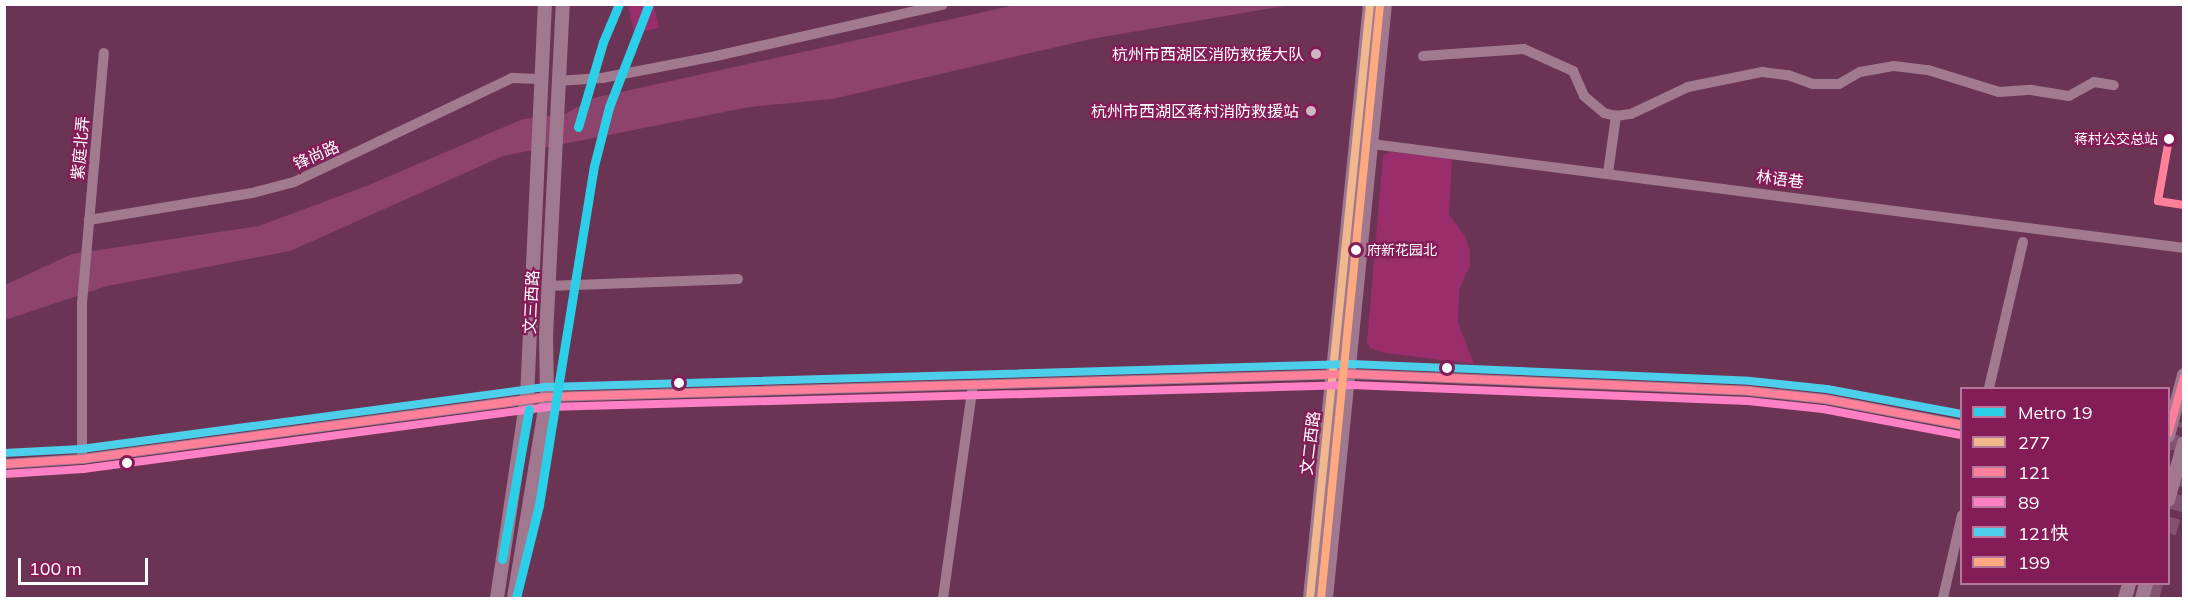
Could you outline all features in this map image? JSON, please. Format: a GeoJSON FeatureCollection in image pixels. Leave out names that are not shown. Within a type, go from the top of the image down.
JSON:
{"type":"FeatureCollection","features":[{"type":"Feature","properties":{"kind":"main road","name":"文三西路"},"geometry":{"type":"LineString","coordinates":[[498,598],[527,398],[544,4]]}},
{"type":"Feature","properties":{"kind":"main road","name":"文三西路"},"geometry":{"type":"LineString","coordinates":[[514,598],[547,397],[548,286],[557,81],[563,4]]}},
{"type":"Feature","properties":{"kind":"main road","name":"文二西路"},"geometry":{"type":"LineString","coordinates":[[1326,598],[1351,374],[1384,8]]}},
{"type":"Feature","properties":{"kind":"main road","name":"文二西路"},"geometry":{"type":"LineString","coordinates":[[1310,598],[1335,374],[1370,10]]}},
{"type":"Feature","properties":{"kind":"main road"},"geometry":{"type":"LineString","coordinates":[[2170,432],[2184,375]]}},
{"type":"Feature","properties":{"kind":"main road"},"geometry":{"type":"LineString","coordinates":[[2170,496],[2184,443]]}},
{"type":"Feature","properties":{"kind":"street"},"geometry":{"type":"LineString","coordinates":[[557,81],[602,78],[716,56],[942,5]]}},
{"type":"Feature","properties":{"kind":"street"},"geometry":{"type":"LineString","coordinates":[[1423,56],[1524,49],[1573,71],[1584,96],[1604,113],[1616,116],[1631,114],[1688,87],[1762,72],[1788,75],[1813,84],[1839,84],[1860,72],[1894,66],[1928,70],[1999,92],[2031,90],[2069,96],[2094,82],[2114,85]]}},
{"type":"Feature","properties":{"kind":"street","name":"紫庭北弄"},"geometry":{"type":"LineString","coordinates":[[82,459],[82,303],[104,53]]}},
{"type":"Feature","properties":{"kind":"street","name":"锋尚路"},"geometry":{"type":"LineString","coordinates":[[89,220],[252,193],[294,182],[512,78],[541,79]]}},
{"type":"Feature","properties":{"kind":"street"},"geometry":{"type":"LineString","coordinates":[[1608,173],[1616,116]]}},
{"type":"Feature","properties":{"kind":"street","name":"林语巷"},"geometry":{"type":"LineString","coordinates":[[1372,144],[2184,248]]}},
{"type":"Feature","properties":{"kind":"street"},"geometry":{"type":"LineString","coordinates":[[1989,387],[2023,242]]}},
{"type":"Feature","properties":{"kind":"street"},"geometry":{"type":"LineString","coordinates":[[548,286],[738,279]]}},
{"type":"Feature","properties":{"kind":"street"},"geometry":{"type":"LineString","coordinates":[[4,464],[82,459],[527,398],[1335,374],[1749,391],[1825,399],[1960,425]]}},
{"type":"Feature","properties":{"kind":"street"},"geometry":{"type":"LineString","coordinates":[[943,598],[973,385]]}},
{"type":"Feature","properties":{"kind":"street"},"geometry":{"type":"LineString","coordinates":[[1943,598],[1960,524]]}},
{"type":"Feature","properties":{"kind":"shaded area"},"geometry":{"type":"Polygon","coordinates":[[[628,5],[654,5],[659,28],[634,33],[628,5]]]}},
{"type":"Feature","properties":{"kind":"shaded area"},"geometry":{"type":"Polygon","coordinates":[[[1015,5],[1290,5],[1091,39],[832,99],[749,107],[503,156],[290,251],[107,286],[5,320],[5,285],[72,254],[259,226],[369,185],[523,119],[565,114],[594,98],[1015,5]]]}},
{"type":"Feature","properties":{"kind":"shaded area"},"geometry":{"type":"Polygon","coordinates":[[[1390,152],[1452,159],[1449,215],[1465,236],[1470,251],[1470,266],[1459,290],[1458,323],[1474,364],[1386,353],[1370,348],[1367,342],[1383,156],[1390,152]]]}},
{"type":"Feature","properties":{"kind":"tunnel"},"geometry":{"type":"LineString","coordinates":[[2170,442],[2176,421]]}},
{"type":"Feature","properties":{"kind":"tunnel"},"geometry":{"type":"LineString","coordinates":[[2170,526],[2184,477]]}},
{"type":"Feature","properties":{"kind":"tunnel"},"geometry":{"type":"LineString","coordinates":[[2151,598],[2155,585]]}},
{"type":"Feature","properties":{"kind":"metro line","name":"19"},"geometry":{"type":"LineString","coordinates":[[578,127],[603,42],[619,4]]}},
{"type":"Feature","properties":{"kind":"metro line","name":"19"},"geometry":{"type":"LineString","coordinates":[[516,598],[539,505],[594,166],[609,107],[649,4]]}},
{"type":"Feature","properties":{"kind":"metro line","name":"19"},"geometry":{"type":"LineString","coordinates":[[502,559],[529,409]]}},
{"type":"Feature","properties":{"kind":"transit line","name":"277"},"geometry":{"type":"LineString","coordinates":[[1310,598],[1370,4]]}},
{"type":"Feature","properties":{"kind":"transit line","name":"199"},"geometry":{"type":"LineString","coordinates":[[1321,598],[1380,5]]}},
{"type":"Feature","properties":{"kind":"transit line","name":"121"},"geometry":{"type":"LineString","coordinates":[[2169,139],[2158,201],[2184,205]]}},
{"type":"Feature","properties":{"kind":"transit line","name":"121快"},"geometry":{"type":"LineString","coordinates":[[4,453],[81,449],[547,387],[1351,364],[1750,381],[1827,389],[1960,414]]}},
{"type":"Feature","properties":{"kind":"transit line","name":"121"},"geometry":{"type":"LineString","coordinates":[[4,464],[82,459],[547,397],[1351,374],[1749,391],[1825,399],[1960,425]]}},
{"type":"Feature","properties":{"kind":"transit line","name":"121"},"geometry":{"type":"LineString","coordinates":[[2170,427],[2184,377]]}},
{"type":"Feature","properties":{"kind":"transit line","name":"89"},"geometry":{"type":"LineString","coordinates":[[5,474],[83,469],[548,407],[1351,385],[1748,401],[1823,409],[1960,435]]}},
{"type":"Feature","properties":{"kind":"place","name":"杭州市西湖区消防救援大队"},"geometry":{"type":"Point","coordinates":[1316,54]}},
{"type":"Feature","properties":{"kind":"place","name":"杭州市西湖区蒋村消防救援站"},"geometry":{"type":"Point","coordinates":[1311,111]}},
{"type":"Feature","properties":{"kind":"place","name":"蒋村公交总站"},"geometry":{"type":"Point","coordinates":[2169,139]}},
{"type":"Feature","properties":{"kind":"place","name":"府新花园北"},"geometry":{"type":"Point","coordinates":[1356,250]}}]}
